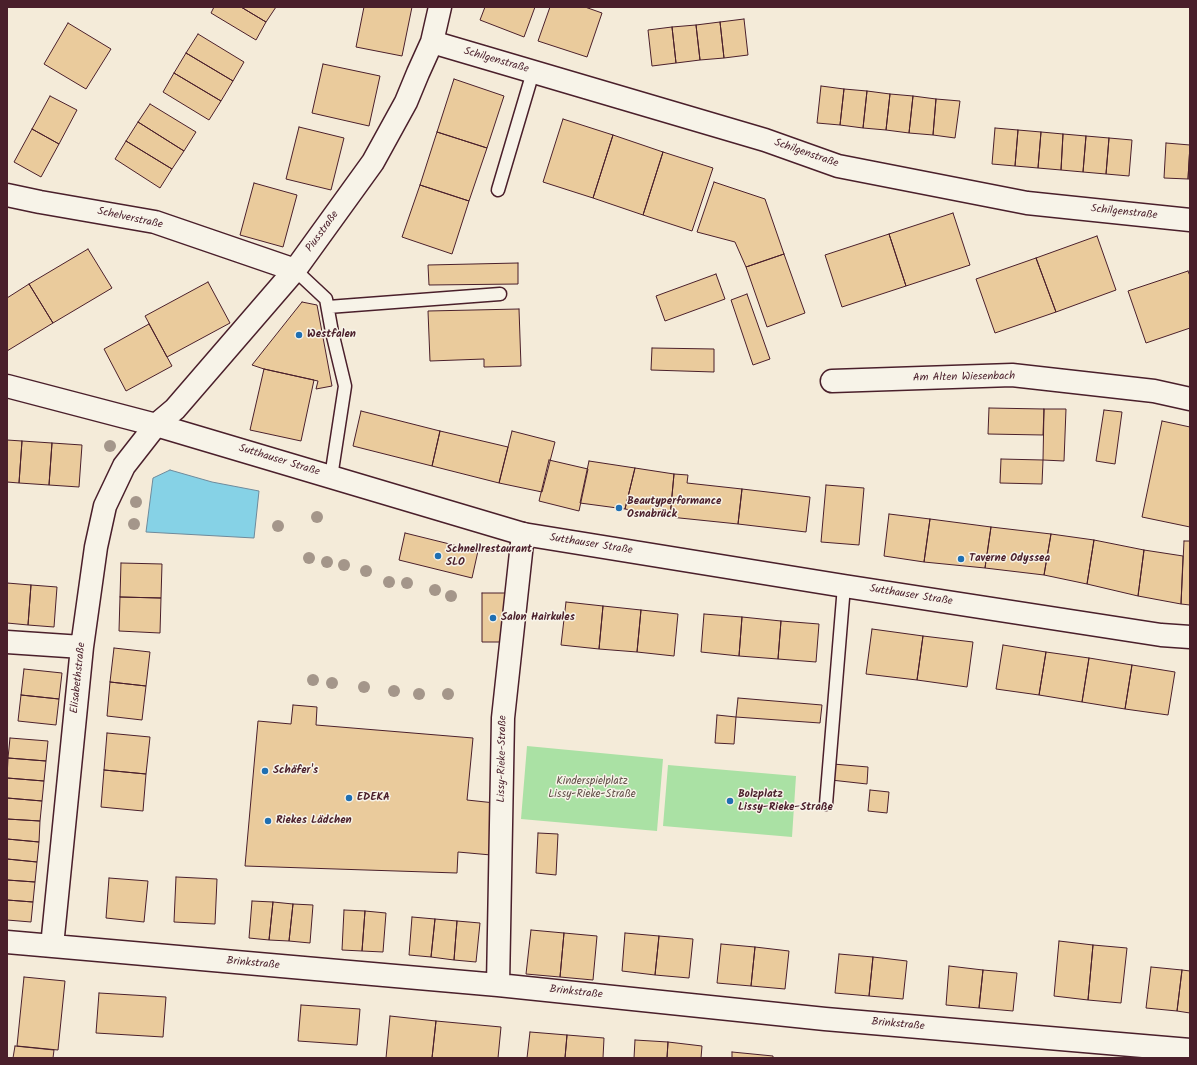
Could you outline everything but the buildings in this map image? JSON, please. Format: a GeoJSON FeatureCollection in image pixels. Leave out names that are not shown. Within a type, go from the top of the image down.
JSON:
{"type":"FeatureCollection","features":[{"type":"Feature","properties":{"kind":"street","name":"Piusstraße"},"geometry":{"type":"LineString","coordinates":[[156,425],[175,409],[295,270],[373,162],[406,102],[432,42],[440,7]]}},
{"type":"Feature","properties":{"kind":"street","name":"Schilgenstraße"},"geometry":{"type":"LineString","coordinates":[[432,42],[765,140],[838,166],[1027,203],[1190,220]]}},
{"type":"Feature","properties":{"kind":"street","name":"Schelverstraße"},"geometry":{"type":"LineString","coordinates":[[7,195],[155,222],[295,270]]}},
{"type":"Feature","properties":{"kind":"street","name":"Am Alten Wiesenbach"},"geometry":{"type":"LineString","coordinates":[[832,381],[1012,375],[1154,391],[1190,399]]}},
{"type":"Feature","properties":{"kind":"street","name":"Sutthauser Straße"},"geometry":{"type":"LineString","coordinates":[[7,386],[156,425],[523,534],[1161,635],[1190,637]]}},
{"type":"Feature","properties":{"kind":"street","name":"Elisabethstraße"},"geometry":{"type":"LineString","coordinates":[[52,946],[82,647],[96,547],[105,506],[124,466],[156,425]]}},
{"type":"Feature","properties":{"kind":"street","name":"Lissy-Rieke-Straße"},"geometry":{"type":"LineString","coordinates":[[498,985],[503,718],[523,534]]}},
{"type":"Feature","properties":{"kind":"street"},"geometry":{"type":"LineString","coordinates":[[7,642],[82,647]]}},
{"type":"Feature","properties":{"kind":"street","name":"Brinkstraße"},"geometry":{"type":"LineString","coordinates":[[7,942],[498,985],[1145,1052],[1190,1050]]}},
{"type":"Feature","properties":{"kind":"lane"},"geometry":{"type":"LineString","coordinates":[[498,190],[533,72]]}},
{"type":"Feature","properties":{"kind":"lane"},"geometry":{"type":"LineString","coordinates":[[295,270],[326,299],[345,386],[330,477]]}},
{"type":"Feature","properties":{"kind":"lane"},"geometry":{"type":"LineString","coordinates":[[328,307],[500,294]]}},
{"type":"Feature","properties":{"kind":"lane"},"geometry":{"type":"LineString","coordinates":[[826,804],[844,586]]}},
{"type":"Feature","properties":{"kind":"green space","name":"Kinderspielplatz Lissy-Rieke-Straße"},"geometry":{"type":"Polygon","coordinates":[[[527,746],[663,759],[657,831],[521,819],[527,746]]]}},
{"type":"Feature","properties":{"kind":"green space","name":"Bolzplatz Lissy-Rieke-Straße"},"geometry":{"type":"Polygon","coordinates":[[[668,765],[796,776],[792,837],[663,826],[668,765]]]}},
{"type":"Feature","properties":{"kind":"water"},"geometry":{"type":"Polygon","coordinates":[[[170,470],[212,482],[259,491],[254,538],[146,532],[153,478],[170,470]]]}},
{"type":"Feature","properties":{"kind":"place","name":"Westfalen"},"geometry":{"type":"Point","coordinates":[299,335]}},
{"type":"Feature","properties":{"kind":"place","name":"Beautyperformance Osnabrück"},"geometry":{"type":"Point","coordinates":[619,508]}},
{"type":"Feature","properties":{"kind":"place","name":"Schnellrestaurant SLO"},"geometry":{"type":"Point","coordinates":[438,556]}},
{"type":"Feature","properties":{"kind":"place","name":"Taverne Odyssea"},"geometry":{"type":"Point","coordinates":[961,559]}},
{"type":"Feature","properties":{"kind":"place","name":"Salon Hairkules"},"geometry":{"type":"Point","coordinates":[493,618]}},
{"type":"Feature","properties":{"kind":"place","name":"Schäfer's"},"geometry":{"type":"Point","coordinates":[265,771]}},
{"type":"Feature","properties":{"kind":"place","name":"EDEKA"},"geometry":{"type":"Point","coordinates":[349,798]}},
{"type":"Feature","properties":{"kind":"place","name":"Bolzplatz Lissy-Rieke-Straße"},"geometry":{"type":"Point","coordinates":[730,801]}},
{"type":"Feature","properties":{"kind":"place","name":"Riekes Lädchen"},"geometry":{"type":"Point","coordinates":[268,821]}}]}
